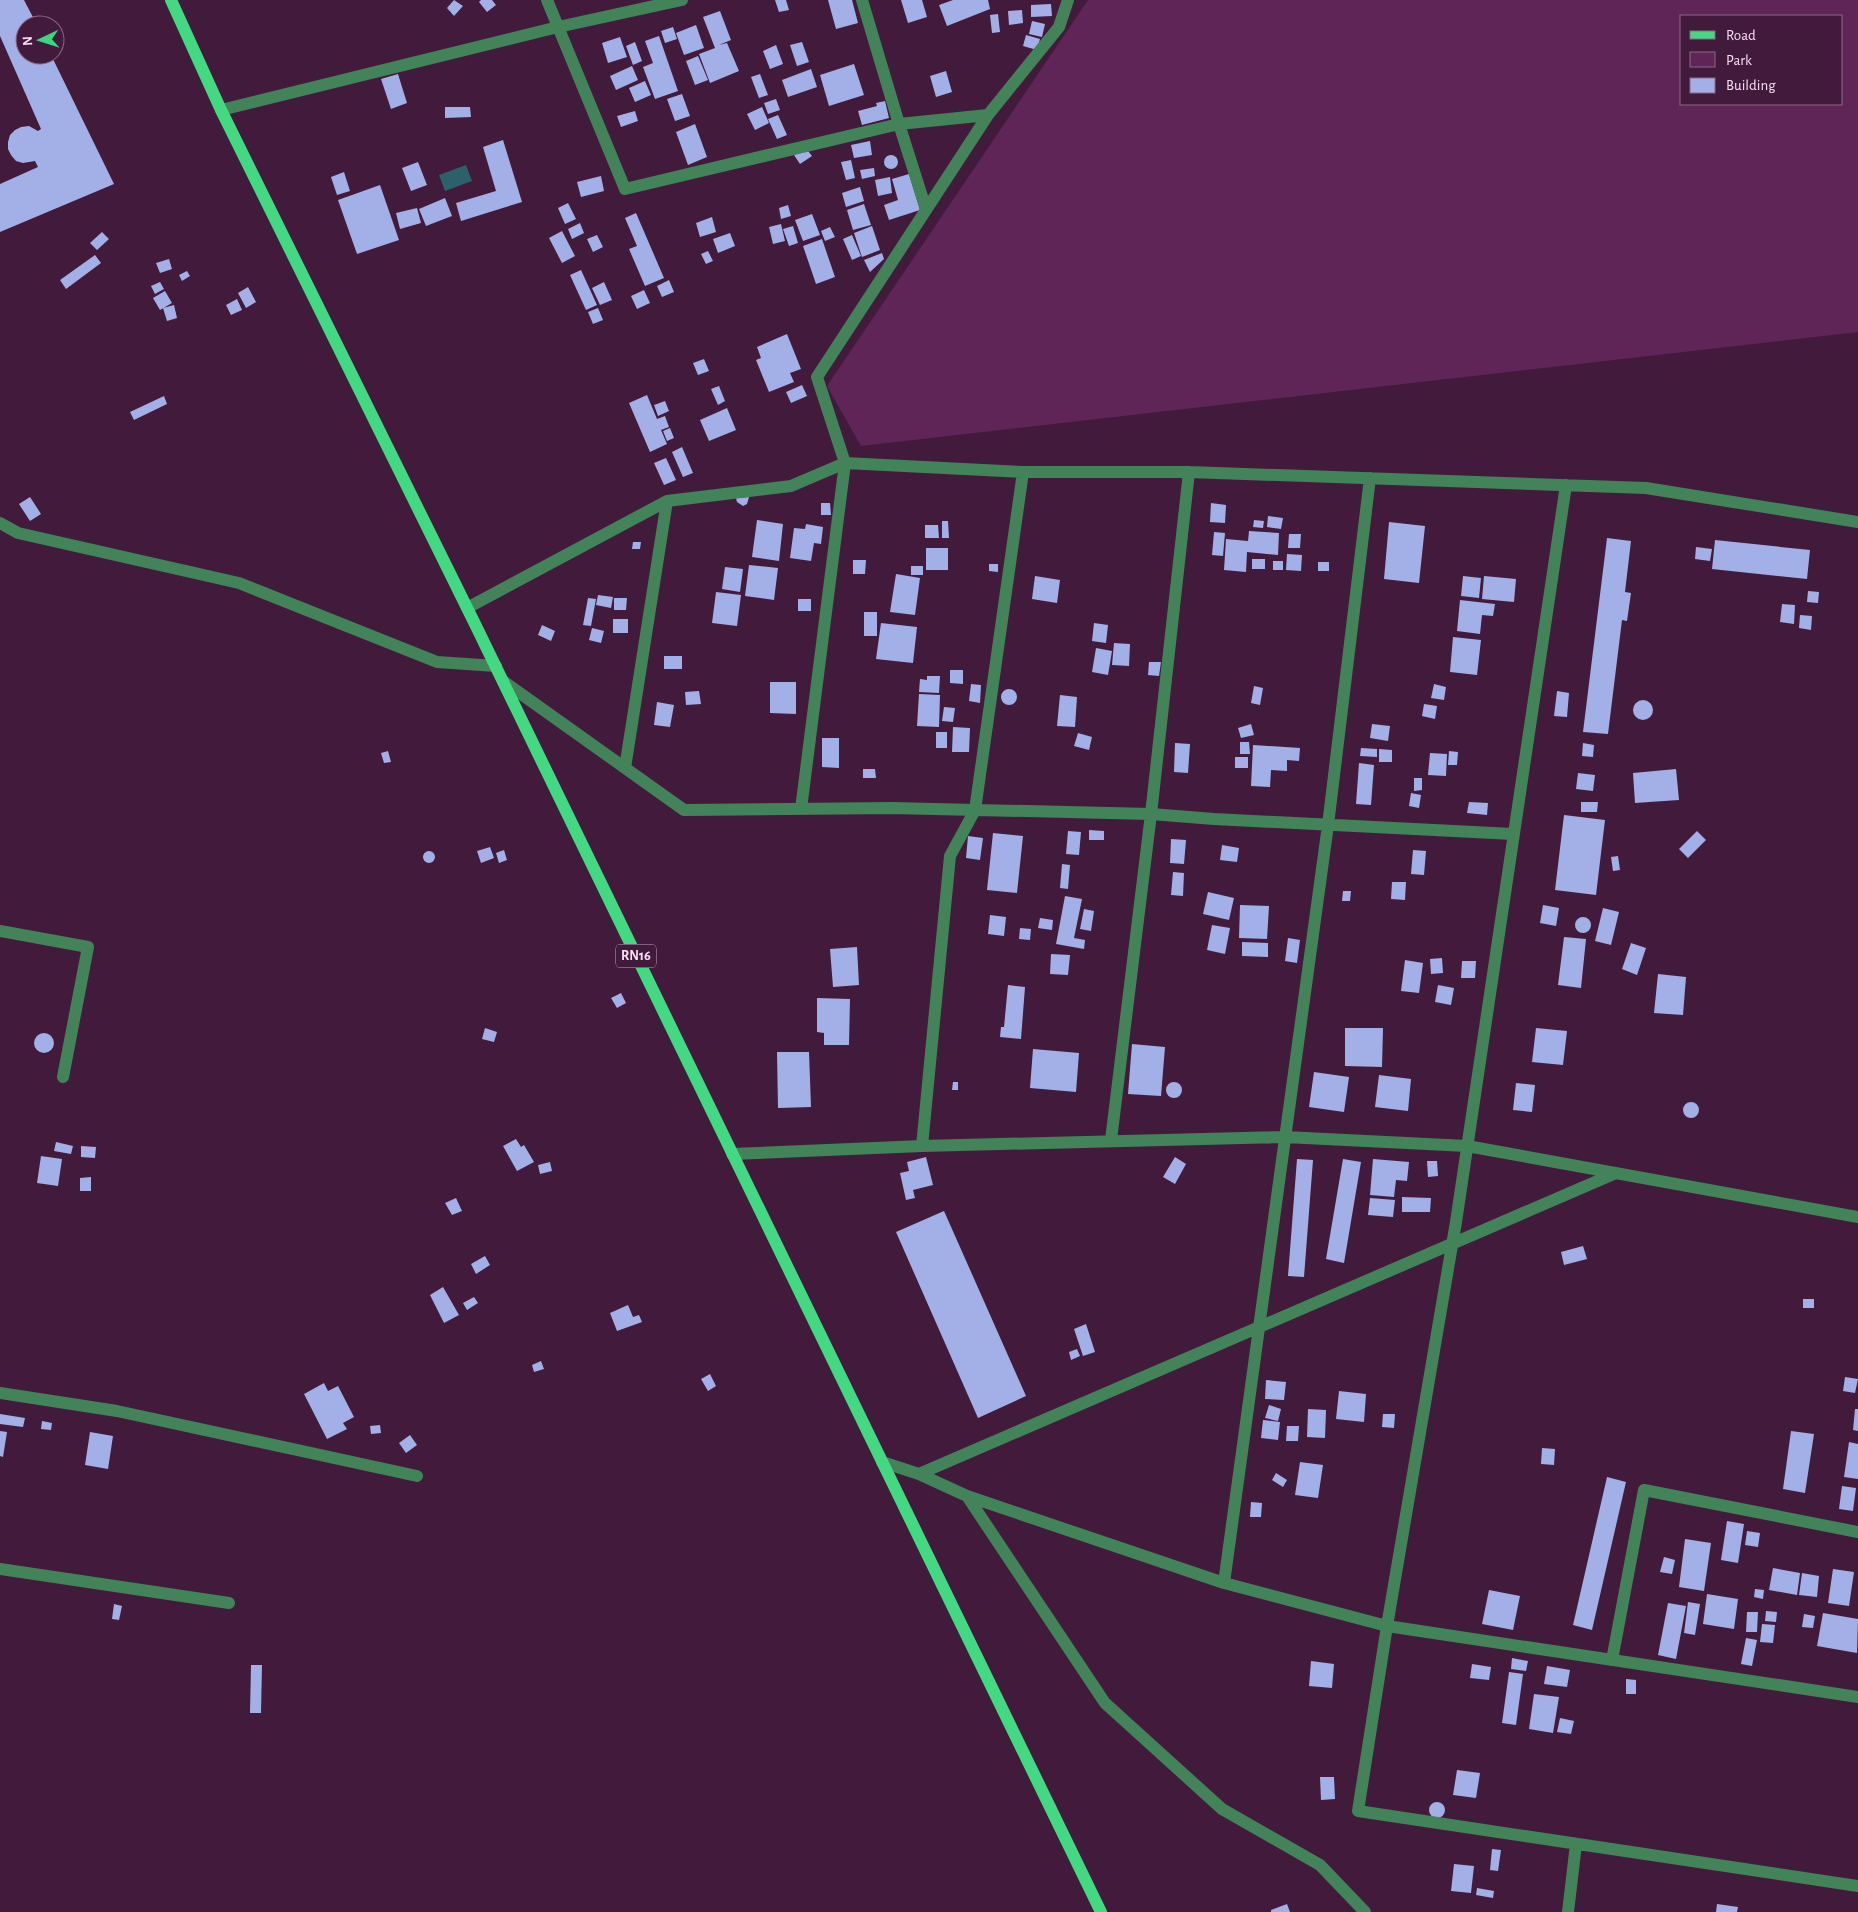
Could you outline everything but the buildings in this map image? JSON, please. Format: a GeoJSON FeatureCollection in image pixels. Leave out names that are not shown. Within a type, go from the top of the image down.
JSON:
{"type":"FeatureCollection","features":[{"type":"Feature","properties":{"kind":"main road","name":"RN16"},"geometry":{"type":"LineString","coordinates":[[170,0],[221,110],[496,666],[1101,1912]]}},
{"type":"Feature","properties":{"kind":"street"},"geometry":{"type":"LineString","coordinates":[[547,0],[625,189],[898,124],[988,115]]}},
{"type":"Feature","properties":{"kind":"street"},"geometry":{"type":"LineString","coordinates":[[221,110],[558,27],[682,0]]}},
{"type":"Feature","properties":{"kind":"street"},"geometry":{"type":"LineString","coordinates":[[862,0],[898,124],[926,208]]}},
{"type":"Feature","properties":{"kind":"street"},"geometry":{"type":"LineString","coordinates":[[801,809],[845,463],[817,377],[988,115],[1060,27],[1068,0]]}},
{"type":"Feature","properties":{"kind":"street"},"geometry":{"type":"LineString","coordinates":[[467,608],[667,501],[791,486],[845,463],[1023,472],[1190,472],[1646,488],[1858,522]]}},
{"type":"Feature","properties":{"kind":"street"},"geometry":{"type":"LineString","coordinates":[[922,1146],[950,856],[975,810],[1023,472]]}},
{"type":"Feature","properties":{"kind":"street"},"geometry":{"type":"LineString","coordinates":[[1111,1140],[1152,814],[1190,472]]}},
{"type":"Feature","properties":{"kind":"street"},"geometry":{"type":"LineString","coordinates":[[1224,1583],[1328,825],[1370,478]]}},
{"type":"Feature","properties":{"kind":"street"},"geometry":{"type":"LineString","coordinates":[[1566,485],[1452,1244],[1387,1626],[1358,1811],[1858,1886]]}},
{"type":"Feature","properties":{"kind":"street"},"geometry":{"type":"LineString","coordinates":[[625,768],[667,501]]}},
{"type":"Feature","properties":{"kind":"street"},"geometry":{"type":"LineString","coordinates":[[0,523],[18,533],[239,583],[437,662],[496,666]]}},
{"type":"Feature","properties":{"kind":"street"},"geometry":{"type":"LineString","coordinates":[[503,681],[684,810],[975,810],[1152,814],[1214,819],[1513,834]]}},
{"type":"Feature","properties":{"kind":"street"},"geometry":{"type":"LineString","coordinates":[[0,931],[88,947],[63,1076]]}},
{"type":"Feature","properties":{"kind":"street"},"geometry":{"type":"LineString","coordinates":[[732,1154],[1111,1140],[1285,1137],[1467,1146],[1858,1217]]}},
{"type":"Feature","properties":{"kind":"street"},"geometry":{"type":"LineString","coordinates":[[919,1474],[1616,1173]]}},
{"type":"Feature","properties":{"kind":"street"},"geometry":{"type":"LineString","coordinates":[[0,1393],[117,1411],[417,1476]]}},
{"type":"Feature","properties":{"kind":"street"},"geometry":{"type":"LineString","coordinates":[[882,1462],[919,1474],[967,1496],[1224,1583],[1387,1626],[1858,1697]]}},
{"type":"Feature","properties":{"kind":"street"},"geometry":{"type":"LineString","coordinates":[[1612,1660],[1644,1490],[1858,1532]]}},
{"type":"Feature","properties":{"kind":"street"},"geometry":{"type":"LineString","coordinates":[[967,1496],[1105,1703],[1222,1809],[1320,1865],[1364,1912]]}},
{"type":"Feature","properties":{"kind":"street"},"geometry":{"type":"LineString","coordinates":[[0,1569],[230,1603]]}},
{"type":"Feature","properties":{"kind":"street"},"geometry":{"type":"LineString","coordinates":[[1568,1912],[1576,1844]]}},
{"type":"Feature","properties":{"kind":"green space"},"geometry":{"type":"Polygon","coordinates":[[[1088,0],[1858,0],[1858,332],[861,446],[827,386],[1088,0]]]}},
{"type":"Feature","properties":{"kind":"shaded area"},"geometry":{"type":"Polygon","coordinates":[[[466,165],[472,181],[445,191],[439,175],[466,165]]]}}]}
